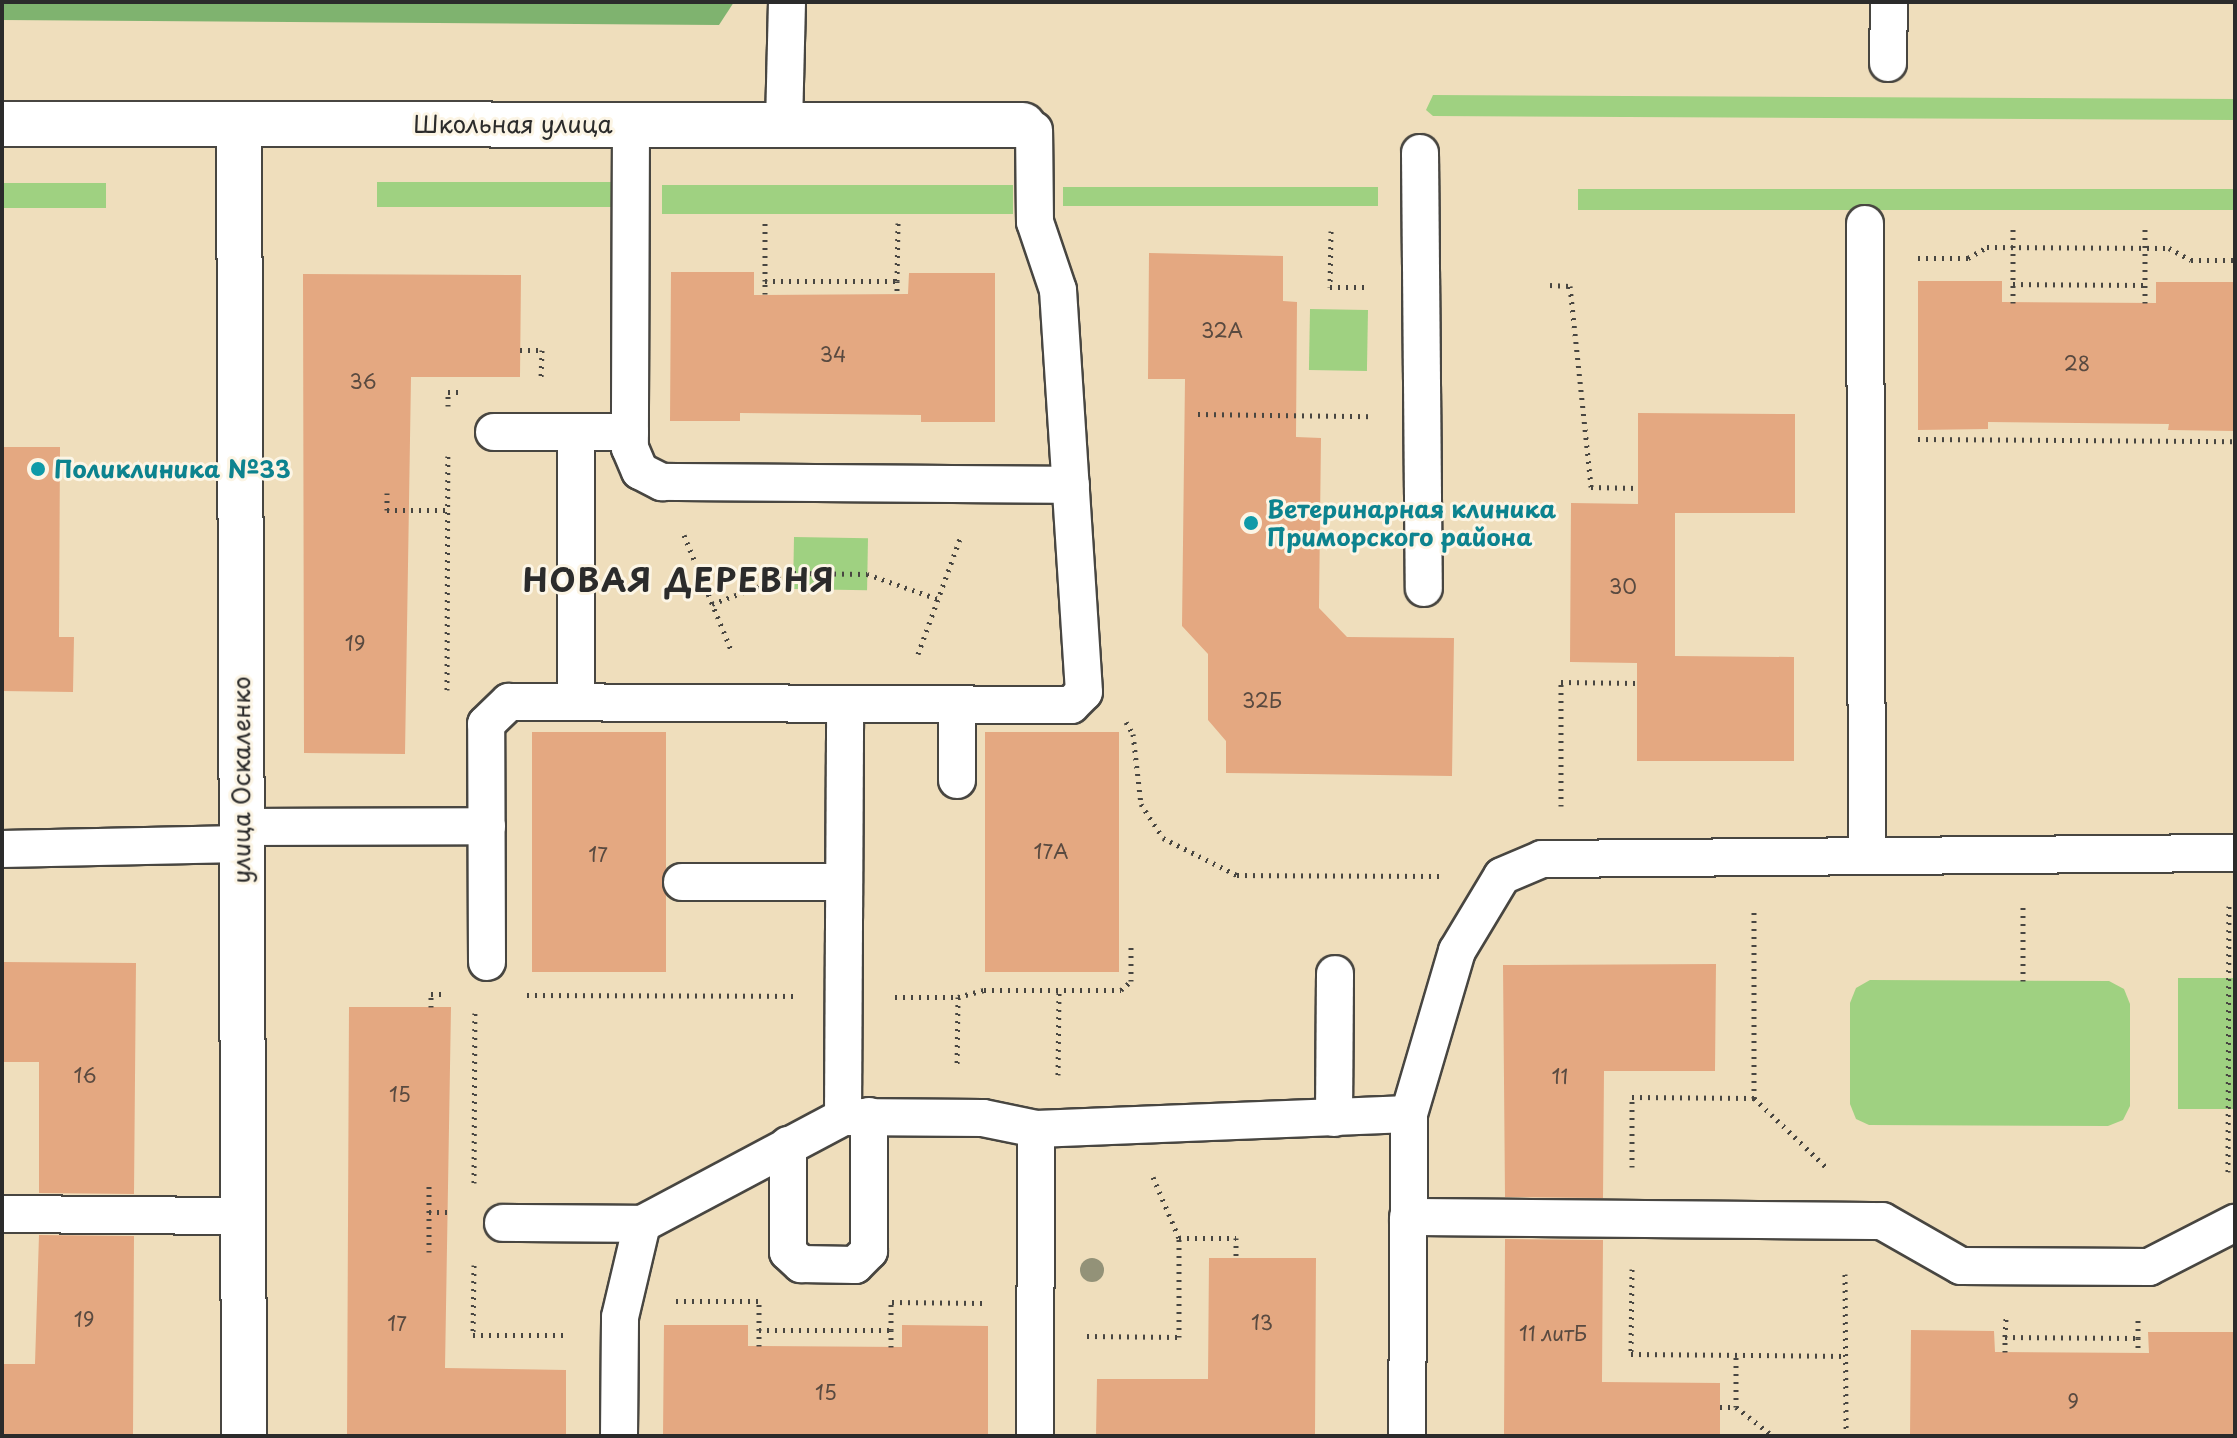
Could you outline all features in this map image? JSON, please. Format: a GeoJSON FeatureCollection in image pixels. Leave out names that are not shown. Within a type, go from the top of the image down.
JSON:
{"type":"FeatureCollection","features":[{"type":"Feature","properties":{"kind":"street","name":"Школьная улица"},"geometry":{"type":"LineString","coordinates":[[2,124],[631,124],[1028,128]]}},
{"type":"Feature","properties":{"kind":"street","name":"улица Оскаленко"},"geometry":{"type":"LineString","coordinates":[[239,125],[244,1436]]}},
{"type":"Feature","properties":{"kind":"lane"},"geometry":{"type":"LineString","coordinates":[[784,125],[787,2]]}},
{"type":"Feature","properties":{"kind":"lane"},"geometry":{"type":"LineString","coordinates":[[1888,63],[1889,2]]}},
{"type":"Feature","properties":{"kind":"lane"},"geometry":{"type":"LineString","coordinates":[[631,124],[630,448],[640,471],[662,482],[1071,485]]}},
{"type":"Feature","properties":{"kind":"lane"},"geometry":{"type":"LineString","coordinates":[[487,962],[486,724],[509,702],[1071,705],[1084,692],[1058,290],[1035,222],[1028,128]]}},
{"type":"Feature","properties":{"kind":"lane"},"geometry":{"type":"LineString","coordinates":[[1420,153],[1424,588]]}},
{"type":"Feature","properties":{"kind":"lane"},"geometry":{"type":"LineString","coordinates":[[1865,241],[1867,856]]}},
{"type":"Feature","properties":{"kind":"lane"},"geometry":{"type":"LineString","coordinates":[[494,432],[630,432]]}},
{"type":"Feature","properties":{"kind":"lane"},"geometry":{"type":"LineString","coordinates":[[576,432],[576,702]]}},
{"type":"Feature","properties":{"kind":"lane"},"geometry":{"type":"LineString","coordinates":[[788,1145],[788,1252],[801,1264],[855,1265],[869,1251],[843,996],[845,704]]}},
{"type":"Feature","properties":{"kind":"lane"},"geometry":{"type":"LineString","coordinates":[[957,704],[957,780]]}},
{"type":"Feature","properties":{"kind":"lane"},"geometry":{"type":"LineString","coordinates":[[2,849],[487,826]]}},
{"type":"Feature","properties":{"kind":"lane"},"geometry":{"type":"LineString","coordinates":[[1407,1436],[1409,1114],[1457,951],[1502,876],[1542,859],[2232,853]]}},
{"type":"Feature","properties":{"kind":"lane"},"geometry":{"type":"LineString","coordinates":[[682,882],[844,882]]}},
{"type":"Feature","properties":{"kind":"lane"},"geometry":{"type":"LineString","coordinates":[[1334,1118],[1335,974]]}},
{"type":"Feature","properties":{"kind":"lane"},"geometry":{"type":"LineString","coordinates":[[503,1223],[642,1224],[788,1145],[856,1117],[956,1117],[1047,1128],[1409,1114]]}},
{"type":"Feature","properties":{"kind":"lane"},"geometry":{"type":"LineString","coordinates":[[1035,1436],[1035,1336],[1047,1128]]}},
{"type":"Feature","properties":{"kind":"lane"},"geometry":{"type":"LineString","coordinates":[[2,1214],[243,1216]]}},
{"type":"Feature","properties":{"kind":"lane"},"geometry":{"type":"LineString","coordinates":[[1408,1217],[1882,1221],[1961,1266],[2149,1267],[2231,1224]]}},
{"type":"Feature","properties":{"kind":"lane"},"geometry":{"type":"LineString","coordinates":[[619,1436],[620,1317],[642,1224]]}},
{"type":"Feature","properties":{"kind":"path"},"geometry":{"type":"LineString","coordinates":[[765,222],[765,294]]}},
{"type":"Feature","properties":{"kind":"path"},"geometry":{"type":"LineString","coordinates":[[897,294],[898,223]]}},
{"type":"Feature","properties":{"kind":"path"},"geometry":{"type":"LineString","coordinates":[[2013,226],[2013,303]]}},
{"type":"Feature","properties":{"kind":"path"},"geometry":{"type":"LineString","coordinates":[[2145,227],[2145,303]]}},
{"type":"Feature","properties":{"kind":"path"},"geometry":{"type":"LineString","coordinates":[[1331,231],[1330,287],[1422,288]]}},
{"type":"Feature","properties":{"kind":"path"},"geometry":{"type":"LineString","coordinates":[[1865,241],[1968,258],[1987,247],[2169,248],[2191,260],[2235,260]]}},
{"type":"Feature","properties":{"kind":"path"},"geometry":{"type":"LineString","coordinates":[[765,281],[897,281]]}},
{"type":"Feature","properties":{"kind":"path"},"geometry":{"type":"LineString","coordinates":[[2013,284],[2146,285]]}},
{"type":"Feature","properties":{"kind":"path"},"geometry":{"type":"LineString","coordinates":[[1550,285],[1570,286],[1591,487],[1638,488]]}},
{"type":"Feature","properties":{"kind":"path"},"geometry":{"type":"LineString","coordinates":[[520,350],[542,350],[541,392]]}},
{"type":"Feature","properties":{"kind":"path"},"geometry":{"type":"LineString","coordinates":[[448,422],[448,392],[464,392]]}},
{"type":"Feature","properties":{"kind":"path"},"geometry":{"type":"LineString","coordinates":[[1198,414],[1423,416]]}},
{"type":"Feature","properties":{"kind":"path"},"geometry":{"type":"LineString","coordinates":[[1865,439],[2235,441]]}},
{"type":"Feature","properties":{"kind":"path"},"geometry":{"type":"LineString","coordinates":[[447,700],[448,451]]}},
{"type":"Feature","properties":{"kind":"path"},"geometry":{"type":"LineString","coordinates":[[899,704],[980,484]]}},
{"type":"Feature","properties":{"kind":"path"},"geometry":{"type":"LineString","coordinates":[[387,493],[387,510],[448,510]]}},
{"type":"Feature","properties":{"kind":"path"},"geometry":{"type":"LineString","coordinates":[[712,604],[794,573],[867,574],[938,599]]}},
{"type":"Feature","properties":{"kind":"path"},"geometry":{"type":"LineString","coordinates":[[1561,859],[1561,682],[1637,683]]}},
{"type":"Feature","properties":{"kind":"path"},"geometry":{"type":"LineString","coordinates":[[1084,692],[1117,708],[1133,734],[1141,804],[1163,838],[1237,875],[1502,876]]}},
{"type":"Feature","properties":{"kind":"path"},"geometry":{"type":"LineString","coordinates":[[2231,1224],[2232,853]]}},
{"type":"Feature","properties":{"kind":"path"},"geometry":{"type":"LineString","coordinates":[[2023,855],[2023,981]]}},
{"type":"Feature","properties":{"kind":"path"},"geometry":{"type":"LineString","coordinates":[[521,995],[958,997],[984,990],[1121,990],[1131,981],[1131,945]]}},
{"type":"Feature","properties":{"kind":"path"},"geometry":{"type":"LineString","coordinates":[[1047,1128],[1059,990]]}},
{"type":"Feature","properties":{"kind":"path"},"geometry":{"type":"LineString","coordinates":[[431,1007],[431,994],[451,993]]}},
{"type":"Feature","properties":{"kind":"path"},"geometry":{"type":"LineString","coordinates":[[956,1117],[958,997]]}},
{"type":"Feature","properties":{"kind":"path"},"geometry":{"type":"LineString","coordinates":[[1754,1098],[1882,1221]]}},
{"type":"Feature","properties":{"kind":"path"},"geometry":{"type":"LineString","coordinates":[[1035,1336],[1179,1337],[1179,1238],[1131,1125]]}},
{"type":"Feature","properties":{"kind":"path"},"geometry":{"type":"LineString","coordinates":[[429,1183],[429,1252]]}},
{"type":"Feature","properties":{"kind":"path"},"geometry":{"type":"LineString","coordinates":[[1844,1221],[1846,1436]]}},
{"type":"Feature","properties":{"kind":"path"},"geometry":{"type":"LineString","coordinates":[[1179,1238],[1236,1238],[1236,1258]]}},
{"type":"Feature","properties":{"kind":"path"},"geometry":{"type":"LineString","coordinates":[[759,1301],[759,1346]]}},
{"type":"Feature","properties":{"kind":"path"},"geometry":{"type":"LineString","coordinates":[[891,1302],[891,1347]]}},
{"type":"Feature","properties":{"kind":"path"},"geometry":{"type":"LineString","coordinates":[[2005,1352],[2006,1317]]}},
{"type":"Feature","properties":{"kind":"path"},"geometry":{"type":"LineString","coordinates":[[2138,1317],[2138,1353]]}},
{"type":"Feature","properties":{"kind":"path"},"geometry":{"type":"LineString","coordinates":[[759,1330],[891,1330]]}},
{"type":"Feature","properties":{"kind":"path"},"geometry":{"type":"LineString","coordinates":[[2005,1337],[2138,1338]]}},
{"type":"Feature","properties":{"kind":"path"},"geometry":{"type":"LineString","coordinates":[[1736,1355],[1736,1407]]}},
{"type":"Feature","properties":{"kind":"path"},"geometry":{"type":"LineString","coordinates":[[1720,1407],[1736,1407],[1773,1436]]}},
{"type":"Feature","properties":{"kind":"green space"},"geometry":{"type":"Polygon","coordinates":[[[2,2],[734,2],[719,25],[2,20],[2,2]]]}},
{"type":"Feature","properties":{"kind":"green space"},"geometry":{"type":"Polygon","coordinates":[[[1433,95],[2235,99],[2235,120],[1433,116],[1426,110],[1433,95]]]}},
{"type":"Feature","properties":{"kind":"green space"},"geometry":{"type":"Polygon","coordinates":[[[377,182],[612,182],[612,207],[377,207],[377,182]]]}},
{"type":"Feature","properties":{"kind":"green space"},"geometry":{"type":"Polygon","coordinates":[[[2,183],[106,183],[106,208],[2,208],[2,183]]]}},
{"type":"Feature","properties":{"kind":"green space"},"geometry":{"type":"Polygon","coordinates":[[[662,185],[1013,185],[1013,214],[662,214],[662,185]]]}},
{"type":"Feature","properties":{"kind":"green space"},"geometry":{"type":"Polygon","coordinates":[[[1063,187],[1378,187],[1378,206],[1063,206],[1063,187]]]}},
{"type":"Feature","properties":{"kind":"green space"},"geometry":{"type":"Polygon","coordinates":[[[1578,189],[2235,189],[2235,210],[1578,210],[1578,189]]]}},
{"type":"Feature","properties":{"kind":"green space"},"geometry":{"type":"Polygon","coordinates":[[[1310,309],[1368,310],[1367,371],[1309,370],[1310,309]]]}},
{"type":"Feature","properties":{"kind":"green space"},"geometry":{"type":"Polygon","coordinates":[[[794,537],[868,538],[867,590],[793,589],[794,537]]]}},
{"type":"Feature","properties":{"kind":"green space"},"geometry":{"type":"Polygon","coordinates":[[[2178,978],[2235,978],[2235,1109],[2178,1109],[2178,978]]]}},
{"type":"Feature","properties":{"kind":"green space"},"geometry":{"type":"Polygon","coordinates":[[[1870,980],[2109,981],[2124,989],[2130,1004],[2130,1106],[2123,1120],[2108,1126],[1869,1125],[1856,1119],[1850,1104],[1850,1003],[1856,988],[1870,980]]]}},
{"type":"Feature","properties":{"kind":"building","name":"Ветеринарная клиника Приморского района"},"geometry":{"type":"Polygon","coordinates":[[[1149,253],[1283,256],[1283,301],[1297,302],[1296,437],[1321,438],[1319,608],[1347,637],[1454,638],[1452,776],[1226,773],[1226,741],[1208,720],[1208,654],[1182,626],[1185,379],[1148,379],[1149,253]]]}},
{"type":"Feature","properties":{"kind":"building"},"geometry":{"type":"Polygon","coordinates":[[[671,272],[754,272],[754,295],[908,294],[909,273],[995,273],[995,422],[921,422],[921,415],[740,413],[740,421],[670,421],[671,272]]]}},
{"type":"Feature","properties":{"kind":"building"},"geometry":{"type":"Polygon","coordinates":[[[303,274],[521,275],[520,377],[411,377],[405,754],[304,753],[303,274]]]}},
{"type":"Feature","properties":{"kind":"building"},"geometry":{"type":"Polygon","coordinates":[[[1918,281],[2002,281],[2002,302],[2156,303],[2156,282],[2235,282],[2235,431],[2168,430],[2169,424],[1988,422],[1988,429],[1918,430],[1918,281]]]}},
{"type":"Feature","properties":{"kind":"building"},"geometry":{"type":"Polygon","coordinates":[[[1638,413],[1795,414],[1795,513],[1675,513],[1675,656],[1794,657],[1794,761],[1637,761],[1637,663],[1570,662],[1571,503],[1638,504],[1638,413]]]}},
{"type":"Feature","properties":{"kind":"building","name":"Поликлиника №33"},"geometry":{"type":"Polygon","coordinates":[[[2,447],[60,447],[59,637],[74,637],[73,692],[2,691],[2,447]]]}},
{"type":"Feature","properties":{"kind":"building"},"geometry":{"type":"Polygon","coordinates":[[[532,732],[666,732],[666,972],[532,972],[532,732]]]}},
{"type":"Feature","properties":{"kind":"building"},"geometry":{"type":"Polygon","coordinates":[[[985,732],[1119,732],[1119,972],[985,972],[985,732]]]}},
{"type":"Feature","properties":{"kind":"building"},"geometry":{"type":"Polygon","coordinates":[[[2,962],[136,963],[134,1194],[39,1193],[39,1062],[2,1062],[2,962]]]}},
{"type":"Feature","properties":{"kind":"building"},"geometry":{"type":"Polygon","coordinates":[[[1716,964],[1715,1071],[1604,1071],[1603,1198],[1505,1197],[1503,965],[1716,964]]]}},
{"type":"Feature","properties":{"kind":"building"},"geometry":{"type":"Polygon","coordinates":[[[349,1007],[451,1007],[445,1368],[566,1370],[566,1436],[347,1436],[349,1007]]]}},
{"type":"Feature","properties":{"kind":"building"},"geometry":{"type":"Polygon","coordinates":[[[39,1235],[134,1236],[133,1436],[2,1436],[2,1364],[35,1364],[39,1235]]]}},
{"type":"Feature","properties":{"kind":"building"},"geometry":{"type":"Polygon","coordinates":[[[1505,1239],[1603,1240],[1602,1382],[1720,1383],[1720,1436],[1504,1436],[1505,1239]]]}},
{"type":"Feature","properties":{"kind":"building"},"geometry":{"type":"Polygon","coordinates":[[[1209,1258],[1316,1258],[1315,1436],[1096,1436],[1097,1379],[1208,1379],[1209,1258]]]}},
{"type":"Feature","properties":{"kind":"building"},"geometry":{"type":"Polygon","coordinates":[[[664,1325],[748,1325],[748,1346],[902,1347],[902,1325],[988,1326],[988,1436],[663,1436],[664,1325]]]}},
{"type":"Feature","properties":{"kind":"building"},"geometry":{"type":"Polygon","coordinates":[[[1911,1330],[1994,1331],[1995,1352],[2149,1353],[2148,1332],[2235,1332],[2235,1436],[1910,1436],[1911,1330]]]}},
{"type":"Feature","properties":{"kind":"place","name":"Поликлиника №33"},"geometry":{"type":"Point","coordinates":[38,469]}},
{"type":"Feature","properties":{"kind":"place","name":"Ветеринарная клиника Приморского района"},"geometry":{"type":"Point","coordinates":[1251,523]}},
{"type":"Feature","properties":{"kind":"district","name":"НОВАЯ ДЕРЕВНЯ"},"geometry":{"type":"Point","coordinates":[679,579]}}]}
